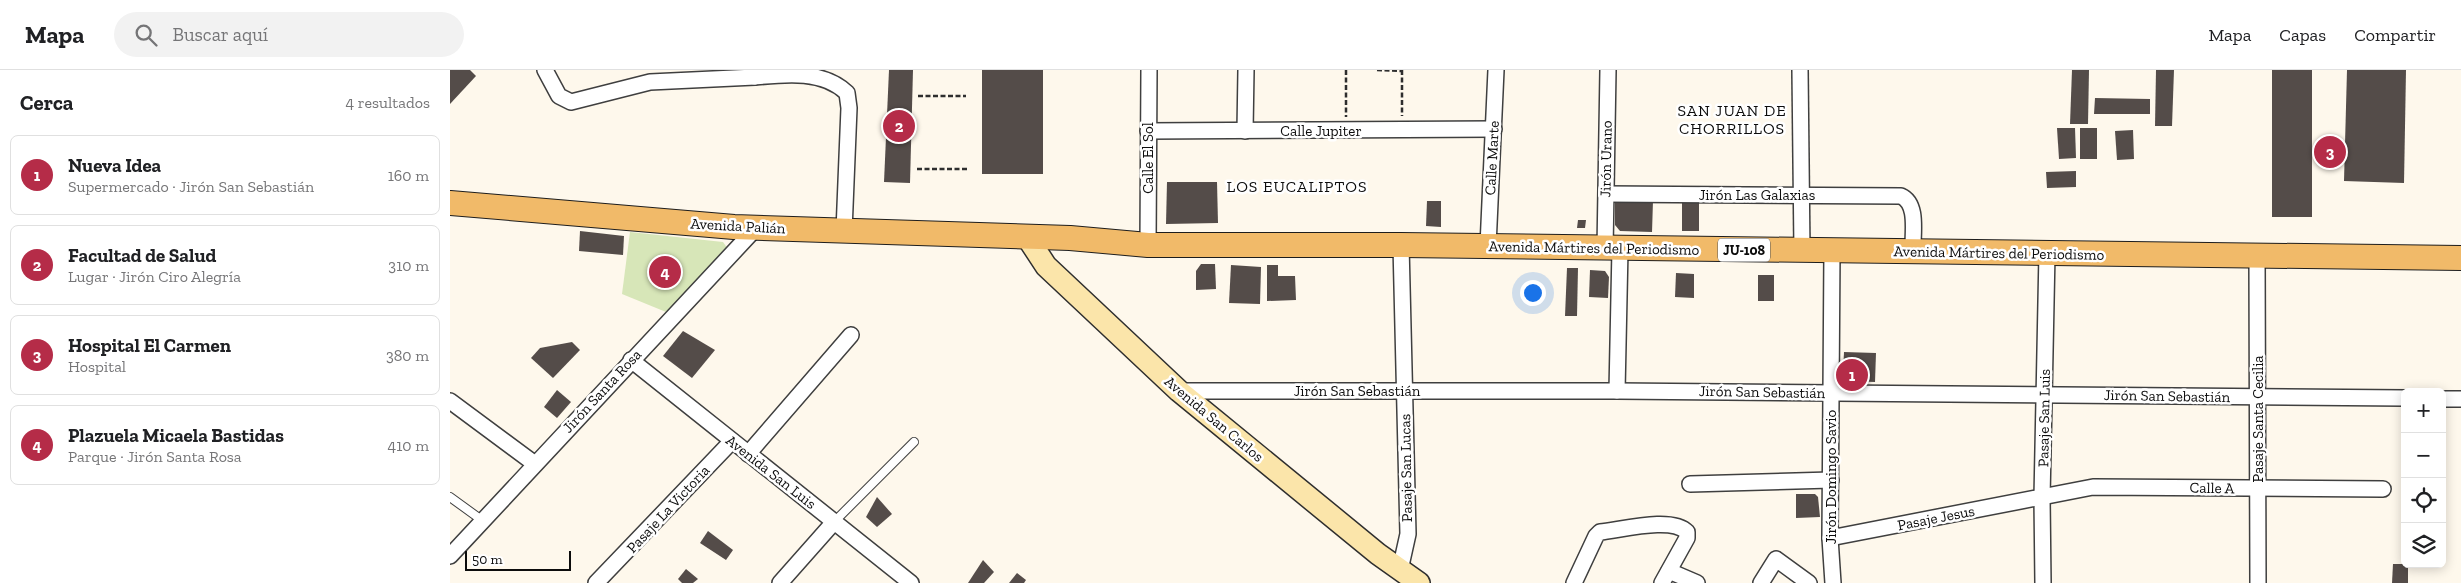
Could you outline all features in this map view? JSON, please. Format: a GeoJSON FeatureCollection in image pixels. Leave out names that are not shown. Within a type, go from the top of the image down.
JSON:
{"type":"FeatureCollection","features":[{"type":"Feature","properties":{"kind":"main road","name":"Avenida Palián"},"geometry":{"type":"LineString","coordinates":[[450,204],[756,228],[1027,236]]}},
{"type":"Feature","properties":{"kind":"main road","name":"Avenida Mártires del Periodismo"},"geometry":{"type":"LineString","coordinates":[[1027,236],[1148,245],[1401,245],[2461,258]]}},
{"type":"Feature","properties":{"kind":"main road","name":"Avenida San Carlos"},"geometry":{"type":"LineString","coordinates":[[1027,236],[1046,266],[1179,391],[1400,570],[1419,583]]}},
{"type":"Feature","properties":{"kind":"street"},"geometry":{"type":"LineString","coordinates":[[545,70],[560,96],[565,101],[571,102],[646,76],[786,74],[823,78],[837,83],[847,93],[848,108],[844,231]]}},
{"type":"Feature","properties":{"kind":"street","name":"Calle El Sol"},"geometry":{"type":"LineString","coordinates":[[1148,245],[1149,70]]}},
{"type":"Feature","properties":{"kind":"street"},"geometry":{"type":"LineString","coordinates":[[1245,131],[1246,70]]}},
{"type":"Feature","properties":{"kind":"street","name":"Calle Marte"},"geometry":{"type":"LineString","coordinates":[[1488,246],[1496,70]]}},
{"type":"Feature","properties":{"kind":"street","name":"Jirón Urano"},"geometry":{"type":"LineString","coordinates":[[1608,70],[1606,194],[1613,249],[1617,391]]}},
{"type":"Feature","properties":{"kind":"street"},"geometry":{"type":"LineString","coordinates":[[1800,70],[1802,251]]}},
{"type":"Feature","properties":{"kind":"street","name":"Calle Jupiter"},"geometry":{"type":"LineString","coordinates":[[1148,131],[1494,130]]}},
{"type":"Feature","properties":{"kind":"street","name":"Jirón Las Galaxias"},"geometry":{"type":"LineString","coordinates":[[1606,194],[1901,196],[1907,199],[1912,208],[1912,252]]}},
{"type":"Feature","properties":{"kind":"street","name":"Jirón Santa Rosa"},"geometry":{"type":"LineString","coordinates":[[450,556],[756,228]]}},
{"type":"Feature","properties":{"kind":"street","name":"Pasaje San Lucas"},"geometry":{"type":"LineString","coordinates":[[1400,570],[1408,534],[1401,245]]}},
{"type":"Feature","properties":{"kind":"street","name":"Jirón Domingo Savio"},"geometry":{"type":"LineString","coordinates":[[1832,251],[1830,538],[1832,583]]}},
{"type":"Feature","properties":{"kind":"street","name":"Pasaje San Luis"},"geometry":{"type":"LineString","coordinates":[[2043,583],[2042,498],[2047,253]]}},
{"type":"Feature","properties":{"kind":"street","name":"Pasaje Santa Cecilia"},"geometry":{"type":"LineString","coordinates":[[2257,256],[2258,583]]}},
{"type":"Feature","properties":{"kind":"street"},"geometry":{"type":"LineString","coordinates":[[748,454],[851,334]]}},
{"type":"Feature","properties":{"kind":"street","name":"Avenida San Luis"},"geometry":{"type":"LineString","coordinates":[[631,360],[911,583]]}},
{"type":"Feature","properties":{"kind":"street","name":"Jirón San Sebastián"},"geometry":{"type":"LineString","coordinates":[[1179,391],[1831,392],[2401,398]]}},
{"type":"Feature","properties":{"kind":"street"},"geometry":{"type":"LineString","coordinates":[[2446,399],[2461,399]]}},
{"type":"Feature","properties":{"kind":"street"},"geometry":{"type":"LineString","coordinates":[[450,401],[535,464]]}},
{"type":"Feature","properties":{"kind":"street","name":"Pasaje La Victoria"},"geometry":{"type":"LineString","coordinates":[[600,580],[732,441]]}},
{"type":"Feature","properties":{"kind":"street"},"geometry":{"type":"LineString","coordinates":[[1690,484],[1831,480]]}},
{"type":"Feature","properties":{"kind":"street","name":"Calle A"},"geometry":{"type":"LineString","coordinates":[[2042,498],[2093,487],[2383,489]]}},
{"type":"Feature","properties":{"kind":"street","name":"Pasaje Jesus"},"geometry":{"type":"LineString","coordinates":[[1830,538],[2042,498]]}},
{"type":"Feature","properties":{"kind":"street"},"geometry":{"type":"LineString","coordinates":[[780,583],[834,522]]}},
{"type":"Feature","properties":{"kind":"street"},"geometry":{"type":"LineString","coordinates":[[1574,583],[1596,536],[1600,532],[1667,524],[1683,528],[1687,532],[1687,538],[1665,577],[1697,583]]}},
{"type":"Feature","properties":{"kind":"street"},"geometry":{"type":"LineString","coordinates":[[1761,583],[1776,559],[1809,583]]}},
{"type":"Feature","properties":{"kind":"lane"},"geometry":{"type":"LineString","coordinates":[[834,522],[914,442]]}},
{"type":"Feature","properties":{"kind":"lane"},"geometry":{"type":"LineString","coordinates":[[450,497],[482,521]]}},
{"type":"Feature","properties":{"kind":"path"},"geometry":{"type":"LineString","coordinates":[[1346,70],[1346,131]]}},
{"type":"Feature","properties":{"kind":"path"},"geometry":{"type":"LineString","coordinates":[[1376,70],[1402,70],[1402,130]]}},
{"type":"Feature","properties":{"kind":"path"},"geometry":{"type":"LineString","coordinates":[[918,96],[966,96]]}},
{"type":"Feature","properties":{"kind":"path"},"geometry":{"type":"LineString","coordinates":[[917,169],[967,169]]}},
{"type":"Feature","properties":{"kind":"green space"},"geometry":{"type":"Polygon","coordinates":[[[630,232],[723,242],[728,249],[666,312],[622,294],[630,232]]]}},
{"type":"Feature","properties":{"kind":"building"},"geometry":{"type":"Polygon","coordinates":[[[450,70],[470,70],[476,76],[450,104],[450,70]]]}},
{"type":"Feature","properties":{"kind":"building"},"geometry":{"type":"Polygon","coordinates":[[[889,70],[913,70],[910,183],[884,182],[889,70]]]}},
{"type":"Feature","properties":{"kind":"building"},"geometry":{"type":"Polygon","coordinates":[[[982,70],[1043,70],[1043,174],[982,174],[982,70]]]}},
{"type":"Feature","properties":{"kind":"building"},"geometry":{"type":"Polygon","coordinates":[[[2072,70],[2089,70],[2088,124],[2070,124],[2072,70]]]}},
{"type":"Feature","properties":{"kind":"building"},"geometry":{"type":"Polygon","coordinates":[[[2156,70],[2174,70],[2172,126],[2155,126],[2156,70]]]}},
{"type":"Feature","properties":{"kind":"building"},"geometry":{"type":"Polygon","coordinates":[[[2272,70],[2312,70],[2312,217],[2272,217],[2272,70]]]}},
{"type":"Feature","properties":{"kind":"building"},"geometry":{"type":"Polygon","coordinates":[[[2347,70],[2406,70],[2404,183],[2344,181],[2347,70]]]}},
{"type":"Feature","properties":{"kind":"building"},"geometry":{"type":"Polygon","coordinates":[[[2095,98],[2150,99],[2150,114],[2094,114],[2095,98]]]}},
{"type":"Feature","properties":{"kind":"building"},"geometry":{"type":"Polygon","coordinates":[[[2057,128],[2075,128],[2076,158],[2059,159],[2057,128]]]}},
{"type":"Feature","properties":{"kind":"building"},"geometry":{"type":"Polygon","coordinates":[[[2080,128],[2097,128],[2097,159],[2080,159],[2080,128]]]}},
{"type":"Feature","properties":{"kind":"building"},"geometry":{"type":"Polygon","coordinates":[[[2133,130],[2134,159],[2117,160],[2115,131],[2133,130]]]}},
{"type":"Feature","properties":{"kind":"building"},"geometry":{"type":"Polygon","coordinates":[[[2076,171],[2076,187],[2047,188],[2046,172],[2076,171]]]}},
{"type":"Feature","properties":{"kind":"building"},"geometry":{"type":"Polygon","coordinates":[[[1167,182],[1217,182],[1218,223],[1166,224],[1167,182]]]}},
{"type":"Feature","properties":{"kind":"building"},"geometry":{"type":"Polygon","coordinates":[[[1427,201],[1441,201],[1441,227],[1426,226],[1427,201]]]}},
{"type":"Feature","properties":{"kind":"building"},"geometry":{"type":"Polygon","coordinates":[[[1615,201],[1653,201],[1652,232],[1620,231],[1615,225],[1615,201]]]}},
{"type":"Feature","properties":{"kind":"building"},"geometry":{"type":"Polygon","coordinates":[[[1682,201],[1699,202],[1699,231],[1682,231],[1682,201]]]}},
{"type":"Feature","properties":{"kind":"building"},"geometry":{"type":"Polygon","coordinates":[[[1578,220],[1586,220],[1585,228],[1577,228],[1578,220]]]}},
{"type":"Feature","properties":{"kind":"building"},"geometry":{"type":"Polygon","coordinates":[[[580,231],[624,236],[623,255],[579,251],[580,231]]]}},
{"type":"Feature","properties":{"kind":"building"},"geometry":{"type":"Polygon","coordinates":[[[1201,264],[1215,264],[1216,289],[1196,290],[1196,271],[1201,264]]]}},
{"type":"Feature","properties":{"kind":"building"},"geometry":{"type":"Polygon","coordinates":[[[1231,265],[1261,267],[1260,304],[1229,303],[1231,265]]]}},
{"type":"Feature","properties":{"kind":"building"},"geometry":{"type":"Polygon","coordinates":[[[1267,265],[1278,265],[1278,276],[1295,276],[1296,300],[1267,301],[1267,265]]]}},
{"type":"Feature","properties":{"kind":"building"},"geometry":{"type":"Polygon","coordinates":[[[1567,268],[1578,268],[1577,316],[1565,316],[1567,268]]]}},
{"type":"Feature","properties":{"kind":"building"},"geometry":{"type":"Polygon","coordinates":[[[1590,270],[1605,271],[1609,277],[1608,298],[1589,297],[1590,270]]]}},
{"type":"Feature","properties":{"kind":"building"},"geometry":{"type":"Polygon","coordinates":[[[1676,273],[1694,274],[1694,298],[1675,297],[1676,273]]]}},
{"type":"Feature","properties":{"kind":"building"},"geometry":{"type":"Polygon","coordinates":[[[1758,275],[1774,275],[1774,301],[1758,301],[1758,275]]]}},
{"type":"Feature","properties":{"kind":"building"},"geometry":{"type":"Polygon","coordinates":[[[683,331],[715,350],[692,378],[663,356],[683,331]]]}},
{"type":"Feature","properties":{"kind":"building"},"geometry":{"type":"Polygon","coordinates":[[[572,342],[580,350],[553,378],[531,358],[540,348],[572,342]]]}},
{"type":"Feature","properties":{"kind":"building"},"geometry":{"type":"Polygon","coordinates":[[[1844,352],[1876,353],[1875,382],[1849,381],[1843,374],[1844,352]]]}},
{"type":"Feature","properties":{"kind":"building"},"geometry":{"type":"Polygon","coordinates":[[[557,390],[571,402],[557,418],[544,407],[557,390]]]}},
{"type":"Feature","properties":{"kind":"building"},"geometry":{"type":"Polygon","coordinates":[[[1796,494],[1815,494],[1818,497],[1820,517],[1796,518],[1796,494]]]}},
{"type":"Feature","properties":{"kind":"building"},"geometry":{"type":"Polygon","coordinates":[[[877,497],[892,514],[877,527],[866,517],[877,497]]]}},
{"type":"Feature","properties":{"kind":"building"},"geometry":{"type":"Polygon","coordinates":[[[708,531],[733,550],[726,560],[700,543],[708,531]]]}},
{"type":"Feature","properties":{"kind":"building"},"geometry":{"type":"Polygon","coordinates":[[[983,560],[994,572],[984,583],[968,583],[983,560]]]}},
{"type":"Feature","properties":{"kind":"building"},"geometry":{"type":"Polygon","coordinates":[[[2393,564],[2401,564],[2401,568],[2408,568],[2408,583],[2392,583],[2393,564]]]}},
{"type":"Feature","properties":{"kind":"building"},"geometry":{"type":"Polygon","coordinates":[[[686,569],[698,579],[693,583],[682,583],[678,579],[686,569]]]}},
{"type":"Feature","properties":{"kind":"building"},"geometry":{"type":"Polygon","coordinates":[[[1017,573],[1026,580],[1024,583],[1009,583],[1017,573]]]}},
{"type":"Feature","properties":{"kind":"place","name":"Facultad de Salud"},"geometry":{"type":"Point","coordinates":[899,126]}},
{"type":"Feature","properties":{"kind":"place","name":"Hospital El Carmen"},"geometry":{"type":"Point","coordinates":[2330,152]}},
{"type":"Feature","properties":{"kind":"place","name":"Plazuela Micaela Bastidas"},"geometry":{"type":"Point","coordinates":[665,272]}},
{"type":"Feature","properties":{"kind":"place","name":"Nueva Idea"},"geometry":{"type":"Point","coordinates":[1852,375]}},
{"type":"Feature","properties":{"kind":"district","name":"SAN JUAN DE CHORRILLOS"},"geometry":{"type":"Point","coordinates":[1732,119]}},
{"type":"Feature","properties":{"kind":"district","name":"LOS EUCALIPTOS"},"geometry":{"type":"Point","coordinates":[1297,186]}}]}
